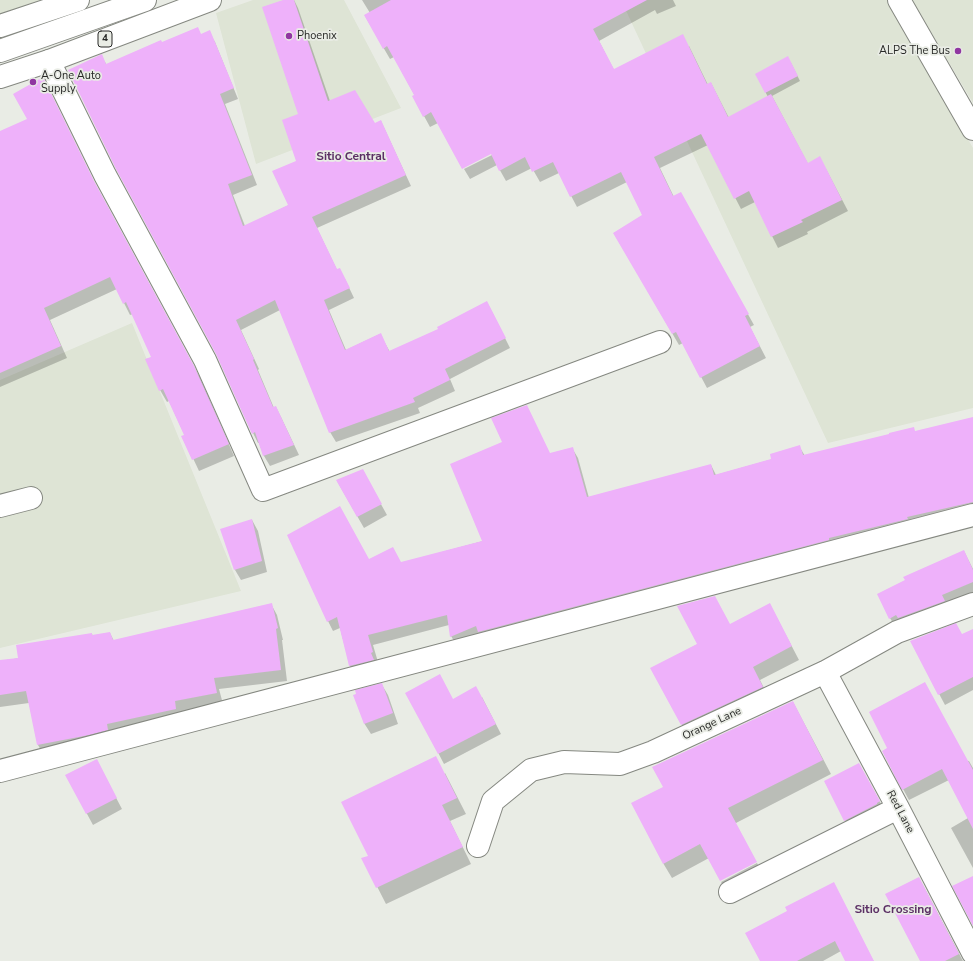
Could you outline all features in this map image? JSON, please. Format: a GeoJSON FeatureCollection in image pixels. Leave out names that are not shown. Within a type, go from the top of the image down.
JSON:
{"type":"FeatureCollection","features":[{"type":"Feature","properties":{"kind":"main road"},"geometry":{"type":"LineString","coordinates":[[0,26],[78,0]]}},
{"type":"Feature","properties":{"kind":"main road"},"geometry":{"type":"LineString","coordinates":[[0,51],[145,0]]}},
{"type":"Feature","properties":{"kind":"main road","name":"4"},"geometry":{"type":"LineString","coordinates":[[0,78],[210,0]]}},
{"type":"Feature","properties":{"kind":"main road"},"geometry":{"type":"LineString","coordinates":[[899,0],[973,129]]}},
{"type":"Feature","properties":{"kind":"main road"},"geometry":{"type":"LineString","coordinates":[[49,61],[108,182],[205,360],[262,490],[660,342]]}},
{"type":"Feature","properties":{"kind":"main road"},"geometry":{"type":"LineString","coordinates":[[0,506],[31,498]]}},
{"type":"Feature","properties":{"kind":"main road"},"geometry":{"type":"LineString","coordinates":[[0,771],[973,515]]}},
{"type":"Feature","properties":{"kind":"main road","name":"Orange Lane"},"geometry":{"type":"LineString","coordinates":[[478,846],[493,801],[531,770],[564,762],[620,764],[653,752],[825,672],[897,632],[973,604]]}},
{"type":"Feature","properties":{"kind":"main road","name":"Red Lane"},"geometry":{"type":"LineString","coordinates":[[825,672],[973,952]]}},
{"type":"Feature","properties":{"kind":"main road"},"geometry":{"type":"LineString","coordinates":[[730,892],[898,808]]}},
{"type":"Feature","properties":{"kind":"shaded area"},"geometry":{"type":"Polygon","coordinates":[[[0,0],[49,0],[0,17],[0,0]]]}},
{"type":"Feature","properties":{"kind":"shaded area"},"geometry":{"type":"Polygon","coordinates":[[[253,0],[344,0],[401,108],[256,164],[216,13],[253,0]]]}},
{"type":"Feature","properties":{"kind":"shaded area"},"geometry":{"type":"Polygon","coordinates":[[[621,0],[887,0],[973,148],[973,408],[828,443],[621,0]]]}},
{"type":"Feature","properties":{"kind":"shaded area","name":"ALPS The Bus"},"geometry":{"type":"Polygon","coordinates":[[[912,0],[973,0],[973,103],[912,0]]]}},
{"type":"Feature","properties":{"kind":"shaded area"},"geometry":{"type":"Polygon","coordinates":[[[132,323],[241,591],[0,648],[0,380],[132,323]]]}},
{"type":"Feature","properties":{"kind":"building"},"geometry":{"type":"Polygon","coordinates":[[[283,0],[294,0],[328,101],[355,90],[375,123],[381,120],[406,175],[312,217],[337,269],[340,268],[350,288],[324,300],[345,350],[381,333],[389,351],[438,329],[437,327],[487,301],[506,338],[445,369],[450,380],[413,398],[415,402],[329,433],[275,300],[236,320],[254,359],[253,360],[273,407],[276,406],[294,445],[263,456],[255,432],[252,434],[216,354],[116,169],[68,70],[102,54],[106,64],[161,40],[162,42],[198,27],[201,34],[210,30],[234,88],[220,94],[252,175],[228,184],[243,226],[288,205],[272,171],[296,161],[282,120],[298,114],[262,7],[283,0]]]}},
{"type":"Feature","properties":{"kind":"building"},"geometry":{"type":"Polygon","coordinates":[[[391,0],[647,0],[593,29],[614,69],[683,34],[707,84],[711,82],[728,117],[771,94],[808,163],[820,156],[842,200],[801,220],[803,222],[771,237],[749,191],[734,199],[701,134],[654,157],[673,196],[681,192],[749,314],[745,316],[760,346],[700,378],[676,332],[672,334],[613,233],[642,215],[621,172],[570,197],[553,162],[532,172],[525,157],[499,171],[491,154],[462,169],[431,112],[423,117],[412,96],[414,95],[387,46],[383,49],[364,15],[391,0]]]}},
{"type":"Feature","properties":{"kind":"building"},"geometry":{"type":"Polygon","coordinates":[[[788,56],[798,76],[765,93],[755,74],[788,56]]]}},
{"type":"Feature","properties":{"kind":"building"},"geometry":{"type":"Polygon","coordinates":[[[43,77],[94,181],[194,366],[229,444],[192,460],[181,436],[184,435],[163,389],[159,391],[145,359],[151,357],[126,302],[123,304],[110,277],[44,308],[61,346],[0,373],[0,131],[27,119],[13,94],[43,77]]]}},
{"type":"Feature","properties":{"kind":"building"},"geometry":{"type":"Polygon","coordinates":[[[527,405],[550,453],[573,447],[587,497],[711,464],[714,475],[771,459],[770,454],[800,445],[803,455],[914,427],[915,431],[973,417],[973,502],[907,517],[908,519],[829,538],[829,540],[478,632],[476,626],[450,637],[447,615],[368,635],[373,652],[371,653],[374,660],[349,666],[337,617],[327,622],[287,535],[340,506],[369,559],[393,547],[401,562],[482,541],[450,464],[502,442],[491,418],[527,405]]]}},
{"type":"Feature","properties":{"kind":"building"},"geometry":{"type":"Polygon","coordinates":[[[363,469],[382,504],[357,517],[336,480],[363,469]]]}},
{"type":"Feature","properties":{"kind":"building"},"geometry":{"type":"Polygon","coordinates":[[[252,519],[262,561],[234,570],[220,529],[252,519]]]}},
{"type":"Feature","properties":{"kind":"building"},"geometry":{"type":"Polygon","coordinates":[[[964,550],[973,570],[973,582],[942,595],[945,601],[898,618],[896,615],[889,619],[877,594],[905,580],[903,577],[964,550]]]}},
{"type":"Feature","properties":{"kind":"building"},"geometry":{"type":"Polygon","coordinates":[[[715,596],[730,624],[770,603],[792,646],[753,667],[763,687],[681,725],[650,668],[697,644],[677,606],[715,596]]]}},
{"type":"Feature","properties":{"kind":"building"},"geometry":{"type":"Polygon","coordinates":[[[272,603],[278,628],[276,629],[281,670],[214,678],[217,693],[175,701],[176,709],[107,724],[108,730],[89,735],[37,745],[26,691],[0,695],[0,660],[18,658],[16,645],[92,633],[92,635],[110,632],[113,640],[272,603]]]}},
{"type":"Feature","properties":{"kind":"building"},"geometry":{"type":"Polygon","coordinates":[[[956,623],[962,634],[973,629],[973,677],[938,695],[910,641],[956,623]]]}},
{"type":"Feature","properties":{"kind":"building"},"geometry":{"type":"Polygon","coordinates":[[[440,674],[453,699],[476,686],[496,724],[438,754],[405,693],[440,674]]]}},
{"type":"Feature","properties":{"kind":"building"},"geometry":{"type":"Polygon","coordinates":[[[925,682],[973,770],[973,829],[942,769],[902,790],[882,751],[887,748],[869,712],[925,682]]]}},
{"type":"Feature","properties":{"kind":"building"},"geometry":{"type":"Polygon","coordinates":[[[382,683],[393,713],[364,724],[353,695],[356,694],[355,690],[382,683]]]}},
{"type":"Feature","properties":{"kind":"building"},"geometry":{"type":"Polygon","coordinates":[[[793,701],[823,760],[728,808],[757,862],[720,881],[700,844],[663,864],[631,803],[663,787],[652,767],[793,701]]]}},
{"type":"Feature","properties":{"kind":"building"},"geometry":{"type":"Polygon","coordinates":[[[436,756],[457,798],[442,805],[463,847],[376,888],[361,858],[368,856],[341,802],[436,756]]]}},
{"type":"Feature","properties":{"kind":"building"},"geometry":{"type":"Polygon","coordinates":[[[97,759],[117,798],[86,814],[65,775],[97,759]]]}},
{"type":"Feature","properties":{"kind":"building"},"geometry":{"type":"Polygon","coordinates":[[[859,763],[880,801],[844,821],[824,781],[859,763]]]}},
{"type":"Feature","properties":{"kind":"building"},"geometry":{"type":"Polygon","coordinates":[[[973,876],[973,926],[952,886],[973,876]]]}},
{"type":"Feature","properties":{"kind":"building"},"geometry":{"type":"Polygon","coordinates":[[[919,877],[959,954],[945,961],[920,961],[885,894],[919,877]]]}},
{"type":"Feature","properties":{"kind":"building"},"geometry":{"type":"Polygon","coordinates":[[[834,882],[874,961],[845,961],[835,941],[797,961],[760,961],[745,933],[787,911],[785,907],[834,882]]]}},
{"type":"Feature","properties":{"kind":"place","name":"Phoenix"},"geometry":{"type":"Point","coordinates":[289,36]}},
{"type":"Feature","properties":{"kind":"place","name":"ALPS The Bus"},"geometry":{"type":"Point","coordinates":[958,51]}},
{"type":"Feature","properties":{"kind":"place","name":"A-One Auto Supply"},"geometry":{"type":"Point","coordinates":[33,82]}},
{"type":"Feature","properties":{"kind":"district","name":"Sitio Central"},"geometry":{"type":"Point","coordinates":[351,157]}},
{"type":"Feature","properties":{"kind":"district","name":"Sitio Crossing"},"geometry":{"type":"Point","coordinates":[893,910]}}]}
